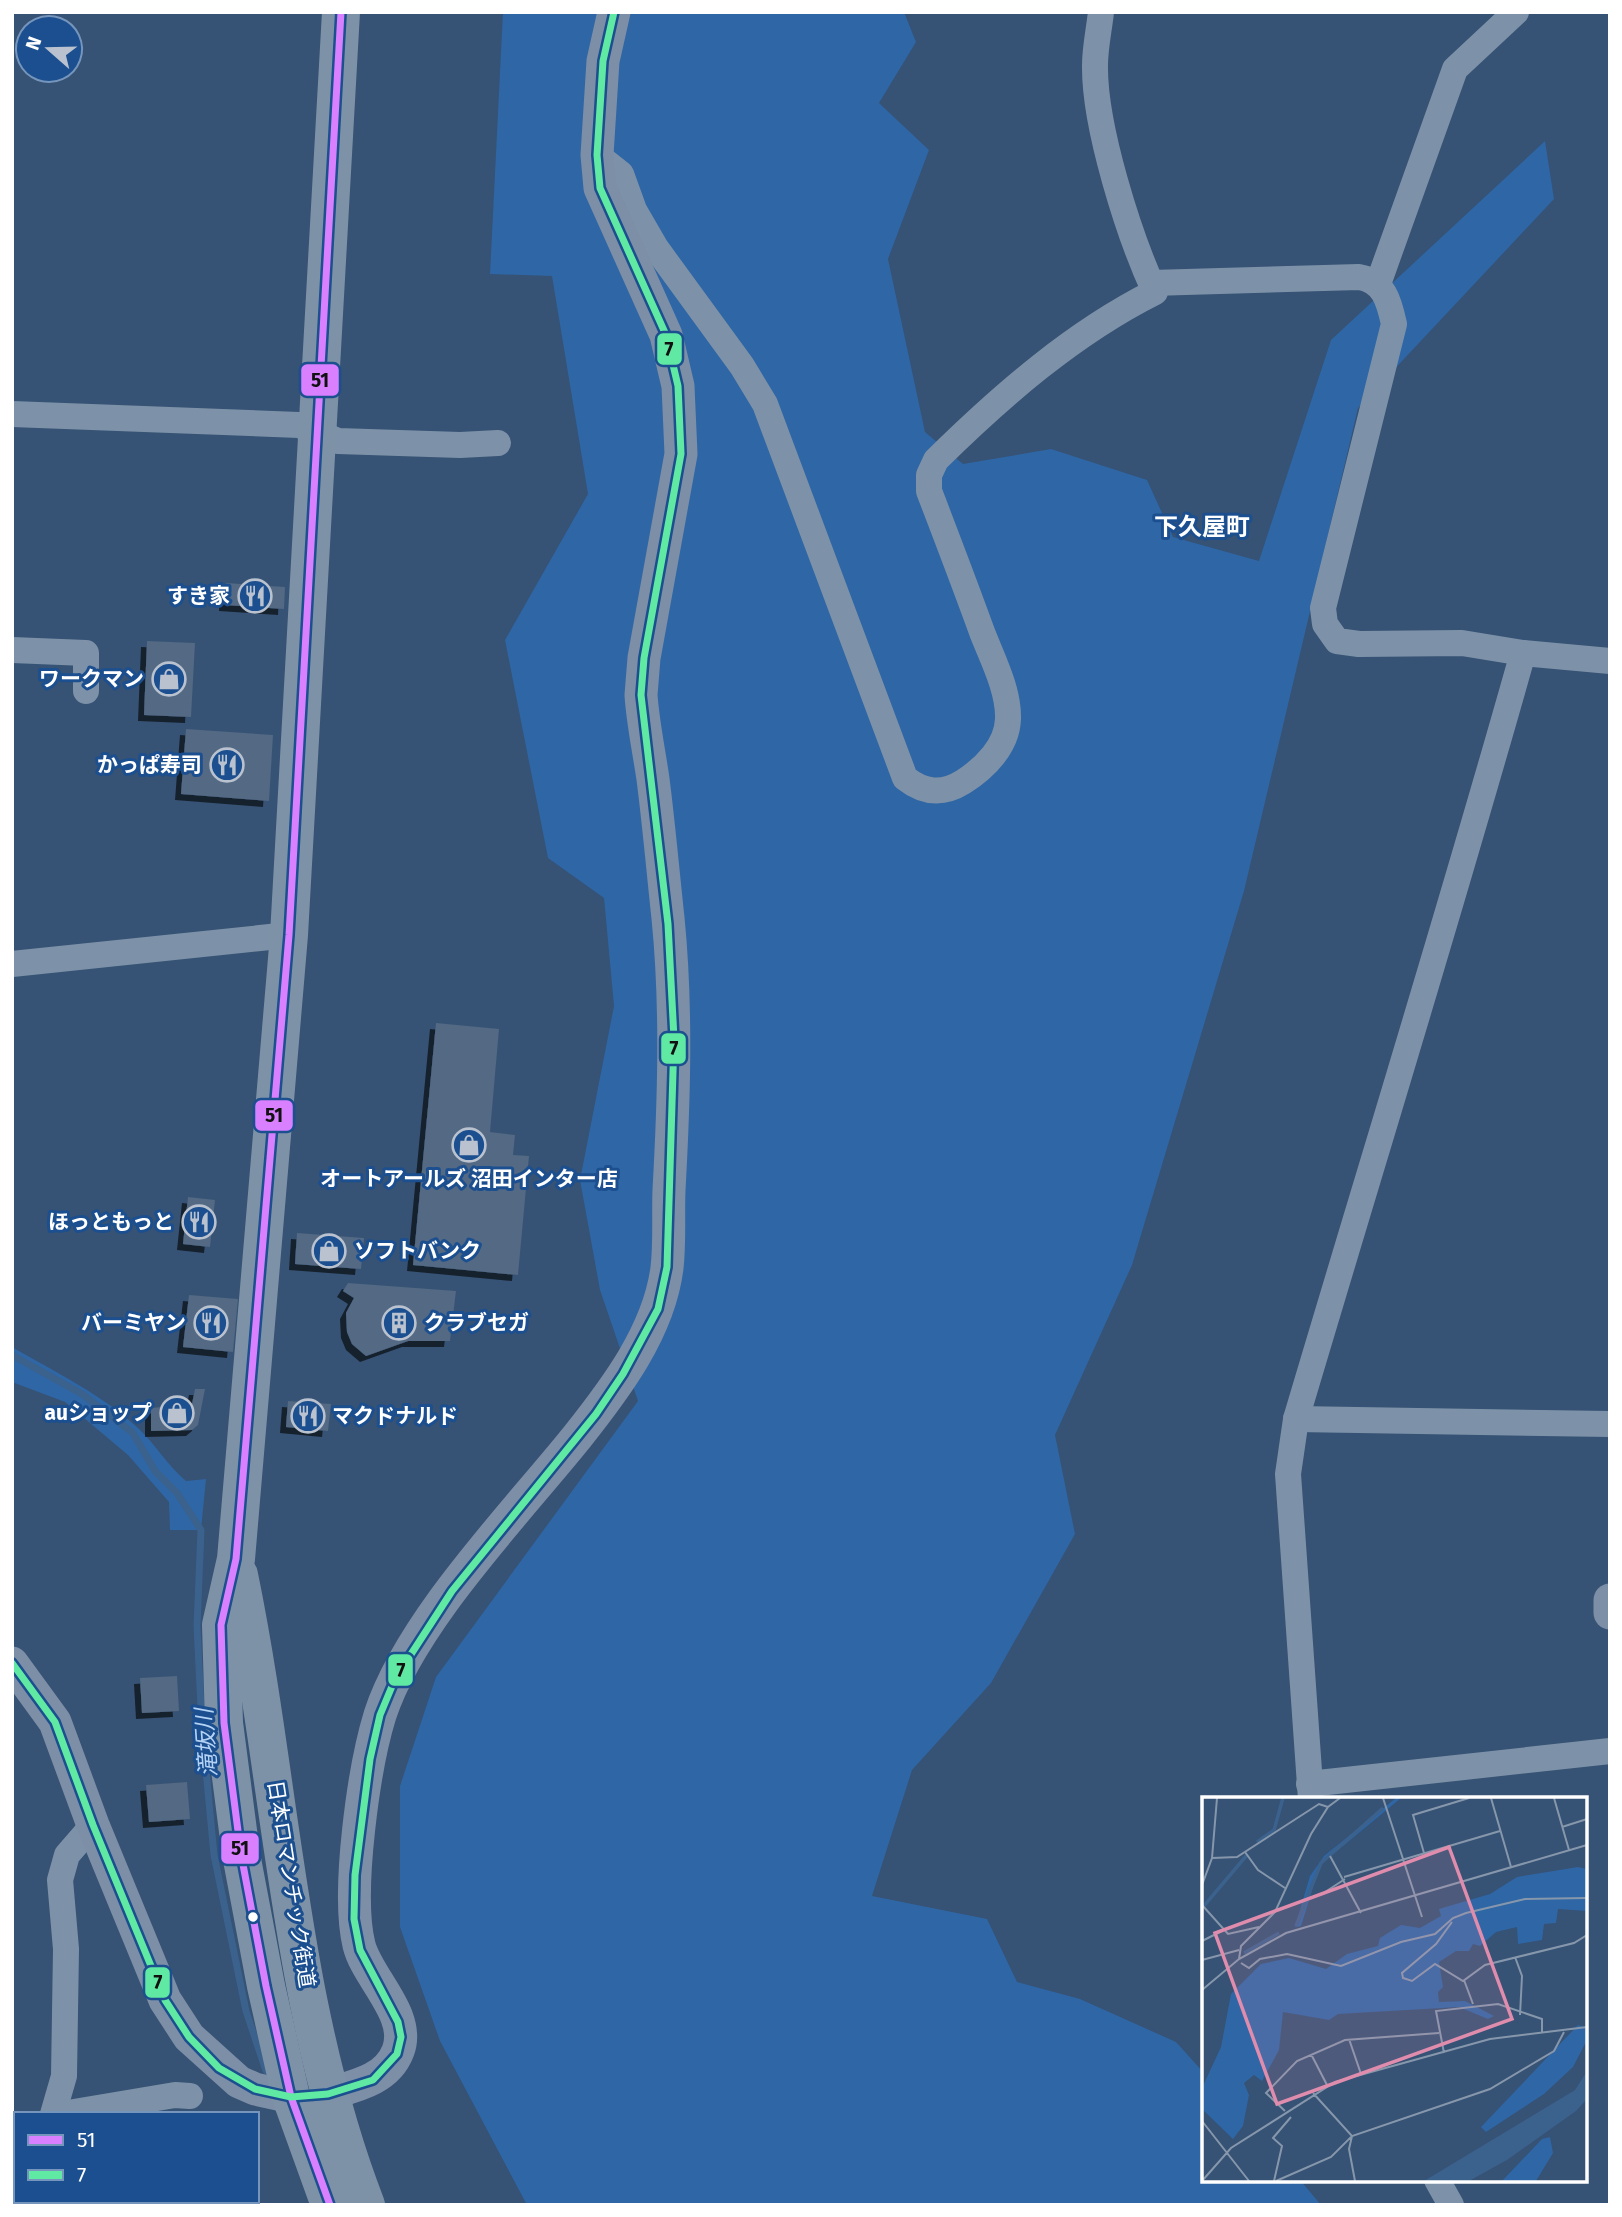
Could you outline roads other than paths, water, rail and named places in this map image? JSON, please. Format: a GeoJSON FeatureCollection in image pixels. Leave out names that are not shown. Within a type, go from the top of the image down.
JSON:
{"type":"FeatureCollection","features":[{"type":"Feature","properties":{"kind":"highway","name":"日本ロマンチック街道"},"geometry":{"type":"LineString","coordinates":[[330,2205],[291,2097],[265,1986],[241,1854],[224,1723],[221,1625],[236,1559],[289,935],[341,12]]}},
{"type":"Feature","properties":{"kind":"highway","name":"日本ロマンチック街道"},"geometry":{"type":"LineString","coordinates":[[236,1559],[264,1710],[282,1848],[328,2094],[366,2205]]}},
{"type":"Feature","properties":{"kind":"highway"},"geometry":{"type":"LineString","coordinates":[[291,2097],[328,2094]]}},
{"type":"Feature","properties":{"kind":"main road"},"geometry":{"type":"LineString","coordinates":[[328,2094],[373,2080],[397,2054],[401,2037],[398,2022],[359,1950],[354,1919],[355,1875],[370,1759],[380,1715],[395,1679],[452,1591],[596,1414],[624,1374],[658,1309],[667,1268],[673,1013],[668,924],[641,695],[644,658],[681,454],[678,386],[666,335],[600,188],[597,155],[603,61],[614,12]]}},
{"type":"Feature","properties":{"kind":"main road"},"geometry":{"type":"LineString","coordinates":[[1610,1600],[1610,1613]]}},
{"type":"Feature","properties":{"kind":"main road"},"geometry":{"type":"LineString","coordinates":[[12,1663],[55,1722],[93,1825],[165,2000],[189,2037],[219,2068],[255,2089],[291,2097]]}},
{"type":"Feature","properties":{"kind":"street"},"geometry":{"type":"LineString","coordinates":[[597,155],[621,174],[634,210],[656,248],[742,366],[765,404],[890,744],[905,778],[918,789],[935,792],[952,789],[988,762],[1004,738],[1008,718],[1001,681],[929,491],[929,475],[936,460],[1026,378],[1114,312],[1155,292],[1128,223],[1097,105],[1095,64],[1101,12]]}},
{"type":"Feature","properties":{"kind":"street"},"geometry":{"type":"LineString","coordinates":[[1378,284],[1455,69],[1516,12]]}},
{"type":"Feature","properties":{"kind":"street"},"geometry":{"type":"LineString","coordinates":[[1151,283],[1359,277],[1378,284],[1388,299],[1394,324],[1323,608],[1325,624],[1337,641],[1359,645],[1461,643],[1523,653],[1610,661]]}},
{"type":"Feature","properties":{"kind":"street"},"geometry":{"type":"LineString","coordinates":[[12,414],[299,425],[338,441],[460,445],[498,443]]}},
{"type":"Feature","properties":{"kind":"street"},"geometry":{"type":"LineString","coordinates":[[12,650],[86,653],[86,691]]}},
{"type":"Feature","properties":{"kind":"street"},"geometry":{"type":"LineString","coordinates":[[1523,653],[1450,912],[1412,1028],[1296,1419],[1288,1474],[1310,1791],[1610,1751]]}},
{"type":"Feature","properties":{"kind":"street"},"geometry":{"type":"LineString","coordinates":[[12,964],[289,935]]}},
{"type":"Feature","properties":{"kind":"street"},"geometry":{"type":"LineString","coordinates":[[1296,1419],[1610,1424]]}},
{"type":"Feature","properties":{"kind":"street"},"geometry":{"type":"LineString","coordinates":[[54,2112],[64,2076],[66,1949],[60,1880],[67,1855],[93,1825]]}},
{"type":"Feature","properties":{"kind":"street"},"geometry":{"type":"LineString","coordinates":[[74,2112],[175,2095],[188,2105],[219,2068]]}},
{"type":"Feature","properties":{"kind":"street"},"geometry":{"type":"LineString","coordinates":[[1438,2182],[1451,2205]]}},
{"type":"Feature","properties":{"kind":"waterway","name":"滝坂川"},"geometry":{"type":"LineString","coordinates":[[12,1355],[82,1394],[133,1433],[155,1471],[177,1493],[201,1530],[197,1626],[202,1728],[214,1855],[246,2011],[266,2071]]}},
{"type":"Feature","properties":{"kind":"place","name":"すき家"},"geometry":{"type":"Point","coordinates":[255,596]}},
{"type":"Feature","properties":{"kind":"place","name":"ワークマン"},"geometry":{"type":"Point","coordinates":[169,679]}},
{"type":"Feature","properties":{"kind":"place","name":"かっぱ寿司"},"geometry":{"type":"Point","coordinates":[227,765]}},
{"type":"Feature","properties":{"kind":"place","name":"オートアールズ 沼田インター店"},"geometry":{"type":"Point","coordinates":[469,1145]}},
{"type":"Feature","properties":{"kind":"place","name":"ほっともっと"},"geometry":{"type":"Point","coordinates":[199,1222]}},
{"type":"Feature","properties":{"kind":"place","name":"ソフトバンク"},"geometry":{"type":"Point","coordinates":[329,1251]}},
{"type":"Feature","properties":{"kind":"place","name":"バーミヤン"},"geometry":{"type":"Point","coordinates":[211,1323]}},
{"type":"Feature","properties":{"kind":"place","name":"クラブセガ"},"geometry":{"type":"Point","coordinates":[399,1323]}},
{"type":"Feature","properties":{"kind":"place","name":"auショップ"},"geometry":{"type":"Point","coordinates":[177,1413]}},
{"type":"Feature","properties":{"kind":"place","name":"マクドナルド"},"geometry":{"type":"Point","coordinates":[308,1416]}},
{"type":"Feature","properties":{"kind":"district","name":"下久屋町"},"geometry":{"type":"Point","coordinates":[1202,527]}}]}
